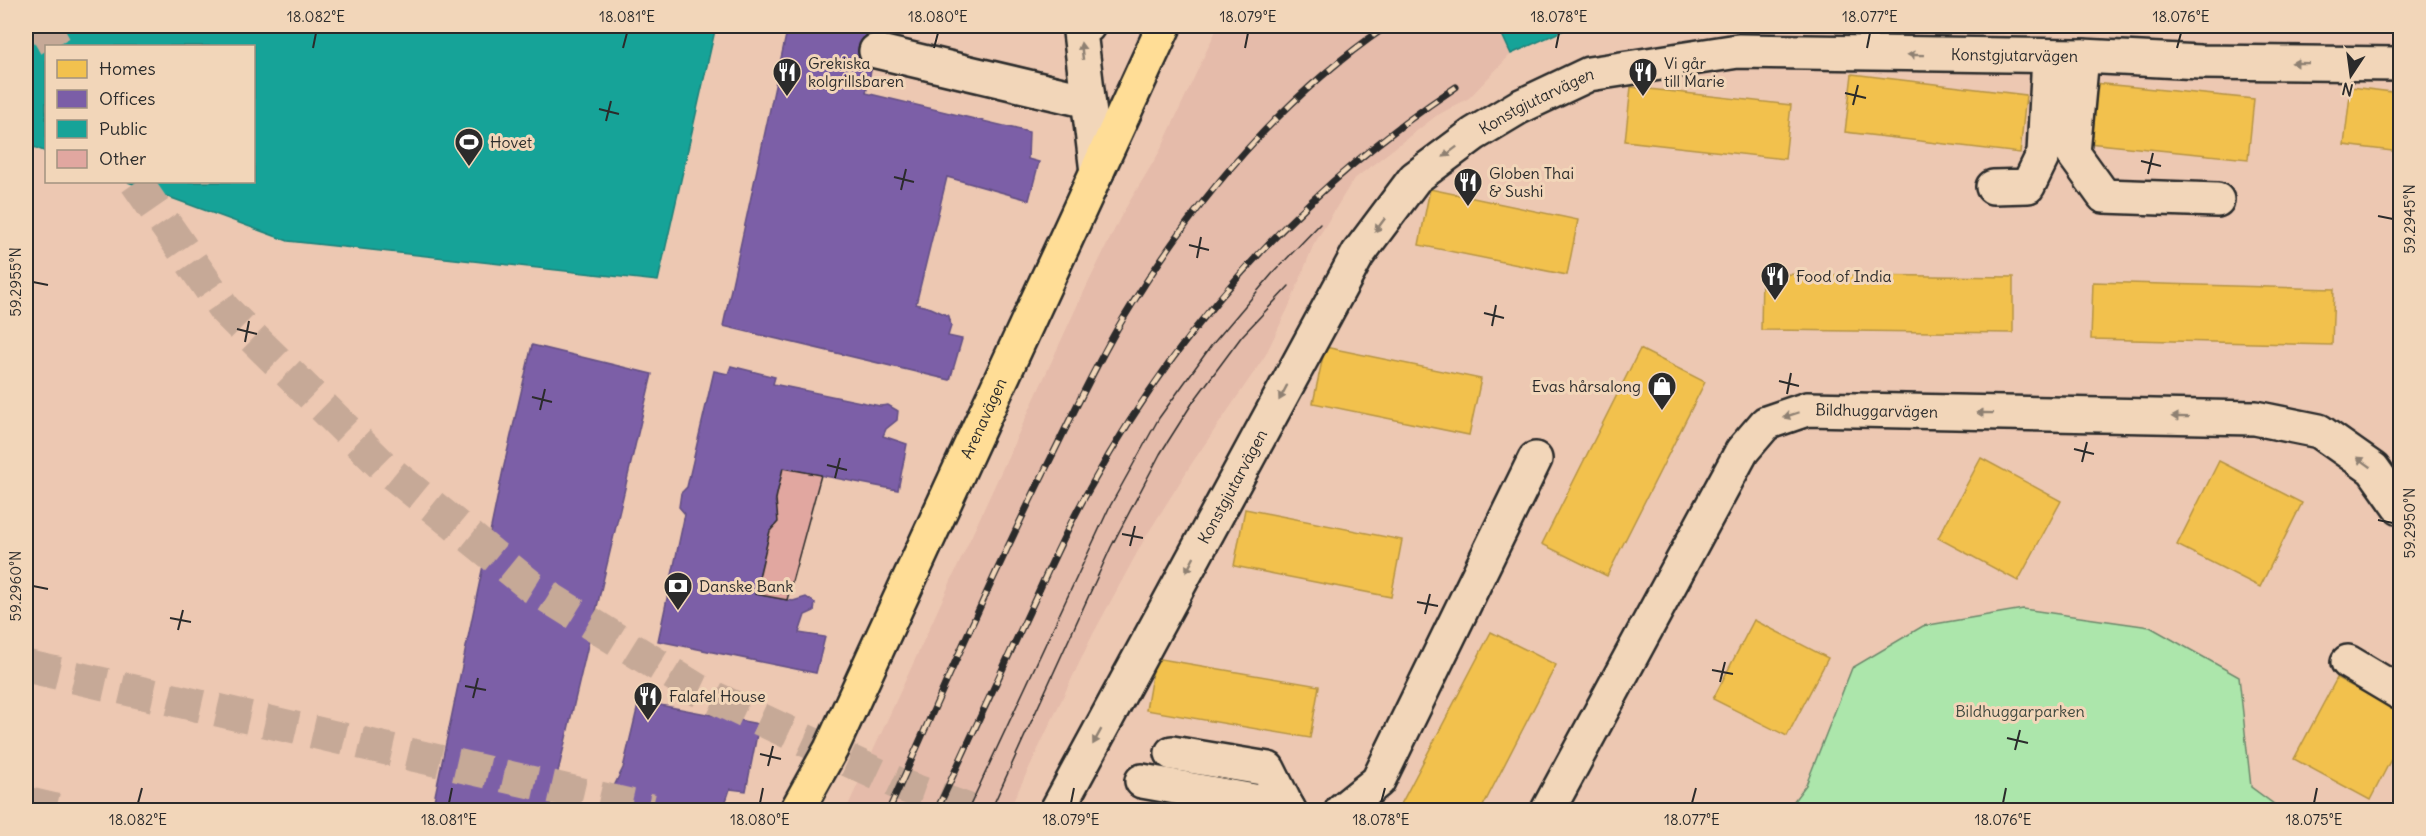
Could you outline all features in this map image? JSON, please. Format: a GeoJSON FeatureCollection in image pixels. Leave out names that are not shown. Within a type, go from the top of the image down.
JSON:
{"type":"FeatureCollection","features":[{"type":"Feature","properties":{"kind":"main road","name":"Arenavägen"},"geometry":{"type":"LineString","coordinates":[[797,810],[831,749],[1164,26]]}},
{"type":"Feature","properties":{"kind":"street"},"geometry":{"type":"LineString","coordinates":[[1088,26],[1080,32],[1097,172]]}},
{"type":"Feature","properties":{"kind":"street"},"geometry":{"type":"LineString","coordinates":[[876,51],[1088,101]]}},
{"type":"Feature","properties":{"kind":"street","name":"Konstgjutarvägen"},"geometry":{"type":"LineString","coordinates":[[1057,810],[1358,254],[1415,178],[1474,134],[1519,107],[1588,74],[1738,51],[2400,64]]}},
{"type":"Feature","properties":{"kind":"street"},"geometry":{"type":"LineString","coordinates":[[1993,187],[2028,186],[2044,153],[2049,56]]}},
{"type":"Feature","properties":{"kind":"street"},"geometry":{"type":"LineString","coordinates":[[2082,56],[2073,153],[2104,196],[2217,201]]}},
{"type":"Feature","properties":{"kind":"street","name":"Bildhuggarvägen"},"geometry":{"type":"LineString","coordinates":[[1548,810],[1742,451],[1766,423],[1807,409],[2255,418],[2319,431],[2373,469],[2400,507]]}},
{"type":"Feature","properties":{"kind":"street"},"geometry":{"type":"LineString","coordinates":[[1342,810],[1378,781],[1535,459]]}},
{"type":"Feature","properties":{"kind":"street"},"geometry":{"type":"LineString","coordinates":[[2348,662],[2400,693]]}},
{"type":"Feature","properties":{"kind":"street"},"geometry":{"type":"LineString","coordinates":[[1172,753],[1268,769],[1288,809]]}},
{"type":"Feature","properties":{"kind":"street"},"geometry":{"type":"LineString","coordinates":[[1142,781],[1288,809]]}},
{"type":"Feature","properties":{"kind":"shaded area"},"geometry":{"type":"Polygon","coordinates":[[[1218,26],[1559,26],[1511,54],[1469,98],[1436,116],[1353,180],[1313,246],[1290,304],[1265,356],[1192,463],[1145,538],[1093,634],[1009,810],[846,810],[1077,306],[1122,214],[1160,151],[1218,26]]]}},
{"type":"Feature","properties":{"kind":"green space","name":"Bildhuggarparken"},"geometry":{"type":"Polygon","coordinates":[[[2023,609],[2150,627],[2239,677],[2251,787],[2282,810],[1787,810],[1806,785],[1852,668],[1923,626],[2023,609]]]}},
{"type":"Feature","properties":{"kind":"building: Homes"},"geometry":{"type":"Polygon","coordinates":[[[1852,74],[2026,95],[2020,153],[1845,132],[1852,74]]]}},
{"type":"Feature","properties":{"kind":"building: Homes"},"geometry":{"type":"Polygon","coordinates":[[[2094,83],[2254,99],[2248,159],[2088,143],[2094,83]]]}},
{"type":"Feature","properties":{"kind":"building: Homes"},"geometry":{"type":"Polygon","coordinates":[[[1631,87],[1791,105],[1785,159],[1625,141],[1631,87]]]}},
{"type":"Feature","properties":{"kind":"building: Homes"},"geometry":{"type":"Polygon","coordinates":[[[2351,87],[2400,93],[2400,152],[2344,145],[2351,87]]]}},
{"type":"Feature","properties":{"kind":"building: Homes"},"geometry":{"type":"Polygon","coordinates":[[[1430,189],[1578,220],[1567,275],[1419,245],[1430,189]]]}},
{"type":"Feature","properties":{"kind":"building: Homes"},"geometry":{"type":"Polygon","coordinates":[[[1762,274],[2013,277],[2013,333],[1761,330],[1762,274]]]}},
{"type":"Feature","properties":{"kind":"building: Homes"},"geometry":{"type":"Polygon","coordinates":[[[2093,282],[2334,289],[2332,345],[2091,339],[2093,282]]]}},
{"type":"Feature","properties":{"kind":"building: Homes"},"geometry":{"type":"Polygon","coordinates":[[[1325,347],[1481,379],[1469,435],[1313,403],[1325,347]]]}},
{"type":"Feature","properties":{"kind":"building: Homes"},"geometry":{"type":"Polygon","coordinates":[[[1640,349],[1705,382],[1607,576],[1542,544],[1640,349]]]}},
{"type":"Feature","properties":{"kind":"building: Homes"},"geometry":{"type":"Polygon","coordinates":[[[1981,458],[2061,501],[2018,581],[1938,538],[1981,458]]]}},
{"type":"Feature","properties":{"kind":"building: Homes"},"geometry":{"type":"Polygon","coordinates":[[[2219,461],[2302,503],[2260,587],[2177,545],[2219,461]]]}},
{"type":"Feature","properties":{"kind":"building: Homes"},"geometry":{"type":"Polygon","coordinates":[[[1245,509],[1402,540],[1391,597],[1234,566],[1245,509]]]}},
{"type":"Feature","properties":{"kind":"building: Homes"},"geometry":{"type":"Polygon","coordinates":[[[1754,620],[1828,658],[1787,736],[1713,699],[1754,620]]]}},
{"type":"Feature","properties":{"kind":"building: Homes"},"geometry":{"type":"Polygon","coordinates":[[[1491,632],[1556,665],[1481,810],[1398,810],[1491,632]]]}},
{"type":"Feature","properties":{"kind":"building: Homes"},"geometry":{"type":"Polygon","coordinates":[[[1155,658],[1319,686],[1310,738],[1146,710],[1155,658]]]}},
{"type":"Feature","properties":{"kind":"building: Homes"},"geometry":{"type":"Polygon","coordinates":[[[2337,678],[2400,712],[2400,742],[2370,800],[2294,759],[2337,678]]]}},
{"type":"Feature","properties":{"kind":"building: Homes"},"geometry":{"type":"Polygon","coordinates":[[[1086,800],[1140,810],[1084,810],[1086,800]]]}},
{"type":"Feature","properties":{"kind":"building: Offices"},"geometry":{"type":"Polygon","coordinates":[[[788,26],[881,26],[866,93],[1029,132],[1028,159],[1039,162],[1029,200],[947,177],[916,304],[949,316],[951,326],[948,336],[962,339],[950,380],[723,326],[788,26]]]}},
{"type":"Feature","properties":{"kind":"building: Offices"},"geometry":{"type":"Polygon","coordinates":[[[532,345],[652,374],[549,810],[432,810],[503,470],[532,345]]]}},
{"type":"Feature","properties":{"kind":"building: Offices"},"geometry":{"type":"Polygon","coordinates":[[[731,366],[775,377],[773,384],[880,406],[888,405],[898,411],[897,420],[886,429],[883,436],[907,444],[898,490],[783,468],[775,502],[778,522],[770,531],[755,594],[793,601],[806,597],[815,603],[814,611],[805,615],[799,633],[825,637],[816,673],[658,641],[685,514],[679,507],[681,493],[687,487],[714,371],[728,374],[731,366]]]}},
{"type":"Feature","properties":{"kind":"building: Offices"},"geometry":{"type":"Polygon","coordinates":[[[639,701],[759,724],[746,791],[730,789],[723,810],[612,810],[615,800],[613,788],[623,768],[639,701]]]}},
{"type":"Feature","properties":{"kind":"building: Public","name":"Hovet"},"geometry":{"type":"Polygon","coordinates":[[[26,26],[716,26],[658,281],[288,241],[131,183],[255,183],[255,45],[45,45],[45,152],[26,144],[26,26]]]}},
{"type":"Feature","properties":{"kind":"building: Public"},"geometry":{"type":"Polygon","coordinates":[[[1498,26],[1573,26],[1511,54],[1498,26]]]}},
{"type":"Feature","properties":{"kind":"building: Other"},"geometry":{"type":"Polygon","coordinates":[[[783,468],[821,475],[787,600],[755,594],[770,531],[778,522],[776,499],[783,468]]]}},
{"type":"Feature","properties":{"kind":"tunnel"},"geometry":{"type":"LineString","coordinates":[[44,26],[54,45]]}},
{"type":"Feature","properties":{"kind":"tunnel"},"geometry":{"type":"LineString","coordinates":[[137,183],[224,309],[384,467],[532,587],[698,690],[903,786],[969,810]]}},
{"type":"Feature","properties":{"kind":"tunnel"},"geometry":{"type":"LineString","coordinates":[[26,666],[652,810]]}},
{"type":"Feature","properties":{"kind":"tunnel"},"geometry":{"type":"LineString","coordinates":[[26,803],[56,810]]}},
{"type":"Feature","properties":{"kind":"tram line"},"geometry":{"type":"LineString","coordinates":[[968,810],[1109,508],[1159,418],[1211,346],[1272,274],[1320,224]]}},
{"type":"Feature","properties":{"kind":"tram line"},"geometry":{"type":"LineString","coordinates":[[991,810],[1111,547],[1160,454],[1193,402],[1242,336],[1289,286]]}},
{"type":"Feature","properties":{"kind":"railway"},"geometry":{"type":"LineString","coordinates":[[889,810],[968,633],[1030,502],[1104,353],[1149,277],[1207,196],[1273,122],[1347,55],[1387,26]]}},
{"type":"Feature","properties":{"kind":"railway"},"geometry":{"type":"LineString","coordinates":[[937,810],[1075,516],[1126,426],[1165,369],[1206,315],[1296,216],[1346,170],[1456,87]]}},
{"type":"Feature","properties":{"kind":"place","name":"Grekiska kolgrillsbaren"},"geometry":{"type":"Point","coordinates":[787,98]}},
{"type":"Feature","properties":{"kind":"place","name":"Vi går till Marie"},"geometry":{"type":"Point","coordinates":[1643,98]}},
{"type":"Feature","properties":{"kind":"place","name":"Hovet"},"geometry":{"type":"Point","coordinates":[469,168]}},
{"type":"Feature","properties":{"kind":"place","name":"Globen Thai & Sushi"},"geometry":{"type":"Point","coordinates":[1468,208]}},
{"type":"Feature","properties":{"kind":"place","name":"Food of India"},"geometry":{"type":"Point","coordinates":[1775,302]}},
{"type":"Feature","properties":{"kind":"place","name":"Evas hårsalong"},"geometry":{"type":"Point","coordinates":[1662,412]}},
{"type":"Feature","properties":{"kind":"place","name":"Danske Bank"},"geometry":{"type":"Point","coordinates":[678,612]}},
{"type":"Feature","properties":{"kind":"place","name":"Falafel House"},"geometry":{"type":"Point","coordinates":[648,722]}}]}
